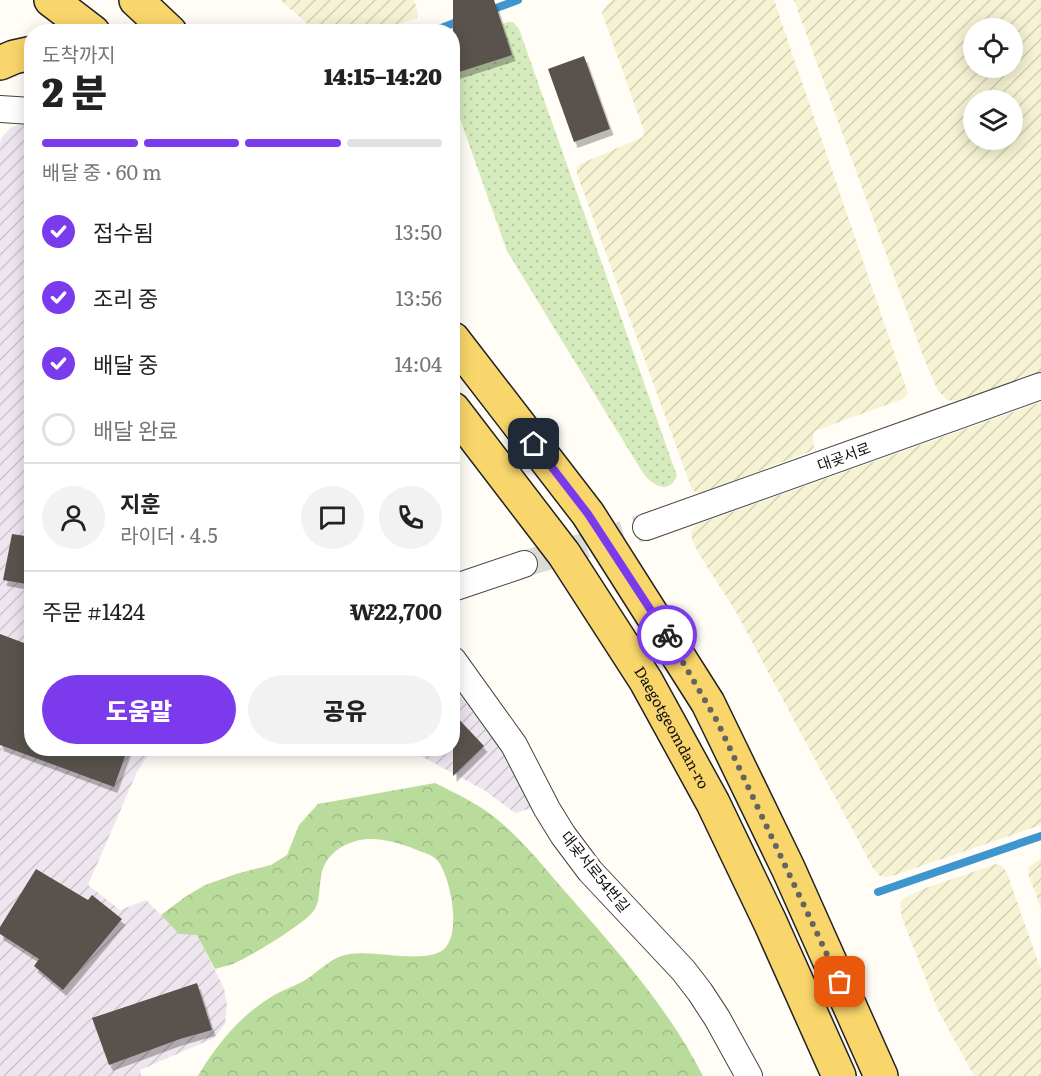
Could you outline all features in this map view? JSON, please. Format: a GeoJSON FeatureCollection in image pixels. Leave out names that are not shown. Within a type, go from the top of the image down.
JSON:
{"type":"FeatureCollection","features":[{"type":"Feature","properties":{"kind":"main road"},"geometry":{"type":"LineString","coordinates":[[51,0],[82,24]]}},
{"type":"Feature","properties":{"kind":"main road"},"geometry":{"type":"LineString","coordinates":[[136,0],[162,24]]}},
{"type":"Feature","properties":{"kind":"main road"},"geometry":{"type":"LineString","coordinates":[[0,63],[24,55]]}},
{"type":"Feature","properties":{"kind":"main road"},"geometry":{"type":"LineString","coordinates":[[460,348],[588,514],[708,703],[798,889],[881,1076]]}},
{"type":"Feature","properties":{"kind":"main road","name":"Daegotgeomdan-ro"},"geometry":{"type":"LineString","coordinates":[[460,418],[564,554],[646,681],[713,803],[770,922],[839,1076]]}},
{"type":"Feature","properties":{"kind":"lane"},"geometry":{"type":"LineString","coordinates":[[0,109],[24,110]]}},
{"type":"Feature","properties":{"kind":"lane","name":"대곶서로"},"geometry":{"type":"LineString","coordinates":[[646,527],[1041,387]]}},
{"type":"Feature","properties":{"kind":"lane"},"geometry":{"type":"LineString","coordinates":[[460,586],[524,564]]}},
{"type":"Feature","properties":{"kind":"lane","name":"대곶서로54번길"},"geometry":{"type":"LineString","coordinates":[[460,670],[514,745],[563,835],[590,871],[683,970],[700,992],[717,1017],[749,1076]]}},
{"type":"Feature","properties":{"kind":"shaded area"},"geometry":{"type":"Polygon","coordinates":[[[280,0],[414,0],[418,13],[417,18],[399,24],[308,24],[280,0]]]}},
{"type":"Feature","properties":{"kind":"shaded area"},"geometry":{"type":"Polygon","coordinates":[[[613,0],[774,0],[908,393],[905,398],[815,431],[813,434],[814,447],[809,452],[701,493],[695,492],[691,487],[577,174],[580,164],[643,137],[644,131],[602,13],[606,5],[613,0]]]}},
{"type":"Feature","properties":{"kind":"shaded area"},"geometry":{"type":"Polygon","coordinates":[[[794,0],[1041,0],[1041,372],[957,401],[947,400],[937,389],[794,0]]]}},
{"type":"Feature","properties":{"kind":"shaded area"},"geometry":{"type":"Polygon","coordinates":[[[24,123],[24,756],[147,756],[137,772],[88,885],[120,910],[146,900],[179,933],[197,935],[224,988],[227,1006],[225,1024],[214,1038],[140,1070],[141,1076],[0,1076],[0,144],[1,139],[10,128],[24,123]]]}},
{"type":"Feature","properties":{"kind":"shaded area"},"geometry":{"type":"Polygon","coordinates":[[[1041,402],[1041,825],[895,875],[880,876],[874,870],[736,612],[699,554],[691,533],[694,526],[701,523],[1041,402]]]}},
{"type":"Feature","properties":{"kind":"shaded area"},"geometry":{"type":"Polygon","coordinates":[[[460,695],[507,754],[532,808],[515,813],[484,790],[421,756],[460,756],[460,695]]]}},
{"type":"Feature","properties":{"kind":"shaded area"},"geometry":{"type":"Polygon","coordinates":[[[1041,858],[1041,908],[1028,874],[1029,867],[1041,858]]]}},
{"type":"Feature","properties":{"kind":"shaded area"},"geometry":{"type":"Polygon","coordinates":[[[996,864],[1002,866],[1007,873],[1041,970],[1041,1076],[974,1076],[937,1008],[902,918],[900,903],[904,898],[923,889],[996,864]]]}},
{"type":"Feature","properties":{"kind":"green space"},"geometry":{"type":"Polygon","coordinates":[[[508,22],[513,22],[519,29],[677,476],[665,487],[651,482],[643,473],[507,251],[460,119],[460,38],[508,22]]]}},
{"type":"Feature","properties":{"kind":"green space"},"geometry":{"type":"Polygon","coordinates":[[[435,783],[491,814],[527,847],[642,982],[690,1051],[703,1076],[198,1076],[221,1042],[249,1013],[271,997],[307,979],[337,958],[360,953],[424,956],[443,950],[449,943],[452,933],[451,895],[444,872],[439,862],[432,856],[390,841],[364,839],[343,846],[328,859],[322,871],[317,905],[310,915],[277,939],[233,964],[215,969],[197,935],[179,934],[161,915],[205,885],[271,865],[287,855],[299,825],[318,804],[435,783]]]}},
{"type":"Feature","properties":{"kind":"building"},"geometry":{"type":"Polygon","coordinates":[[[453,0],[494,0],[512,55],[460,72],[460,24],[453,24],[453,0]]]}},
{"type":"Feature","properties":{"kind":"building"},"geometry":{"type":"Polygon","coordinates":[[[584,56],[610,129],[574,142],[548,69],[584,56]]]}},
{"type":"Feature","properties":{"kind":"building"},"geometry":{"type":"Polygon","coordinates":[[[12,534],[24,536],[24,584],[3,580],[12,534]]]}},
{"type":"Feature","properties":{"kind":"building"},"geometry":{"type":"Polygon","coordinates":[[[0,634],[24,643],[24,754],[0,745],[0,634]]]}},
{"type":"Feature","properties":{"kind":"building"},"geometry":{"type":"Polygon","coordinates":[[[460,720],[484,746],[453,776],[453,756],[460,756],[460,720]]]}},
{"type":"Feature","properties":{"kind":"building"},"geometry":{"type":"Polygon","coordinates":[[[30,756],[125,756],[114,787],[30,756]]]}},
{"type":"Feature","properties":{"kind":"building"},"geometry":{"type":"Polygon","coordinates":[[[36,869],[88,900],[92,895],[122,919],[63,990],[34,966],[39,959],[0,934],[0,927],[36,869]]]}},
{"type":"Feature","properties":{"kind":"building"},"geometry":{"type":"Polygon","coordinates":[[[197,983],[212,1030],[109,1065],[92,1018],[197,983]]]}},
{"type":"Feature","properties":{"kind":"waterway"},"geometry":{"type":"LineString","coordinates":[[488,11],[518,0]]}},
{"type":"Feature","properties":{"kind":"waterway"},"geometry":{"type":"LineString","coordinates":[[452,24],[462,20]]}},
{"type":"Feature","properties":{"kind":"waterway"},"geometry":{"type":"LineString","coordinates":[[878,892],[1041,836]]}},
{"type":"Feature","properties":{"kind":"tunnel"},"geometry":{"type":"LineString","coordinates":[[524,564],[646,527]]}},
{"type":"Feature","properties":{"kind":"way so far"},"geometry":{"type":"LineString","coordinates":[[667,635],[708,703],[744,774],[840,982]]}},
{"type":"Feature","properties":{"kind":"route"},"geometry":{"type":"LineString","coordinates":[[534,444],[588,514],[667,635]]}}]}
